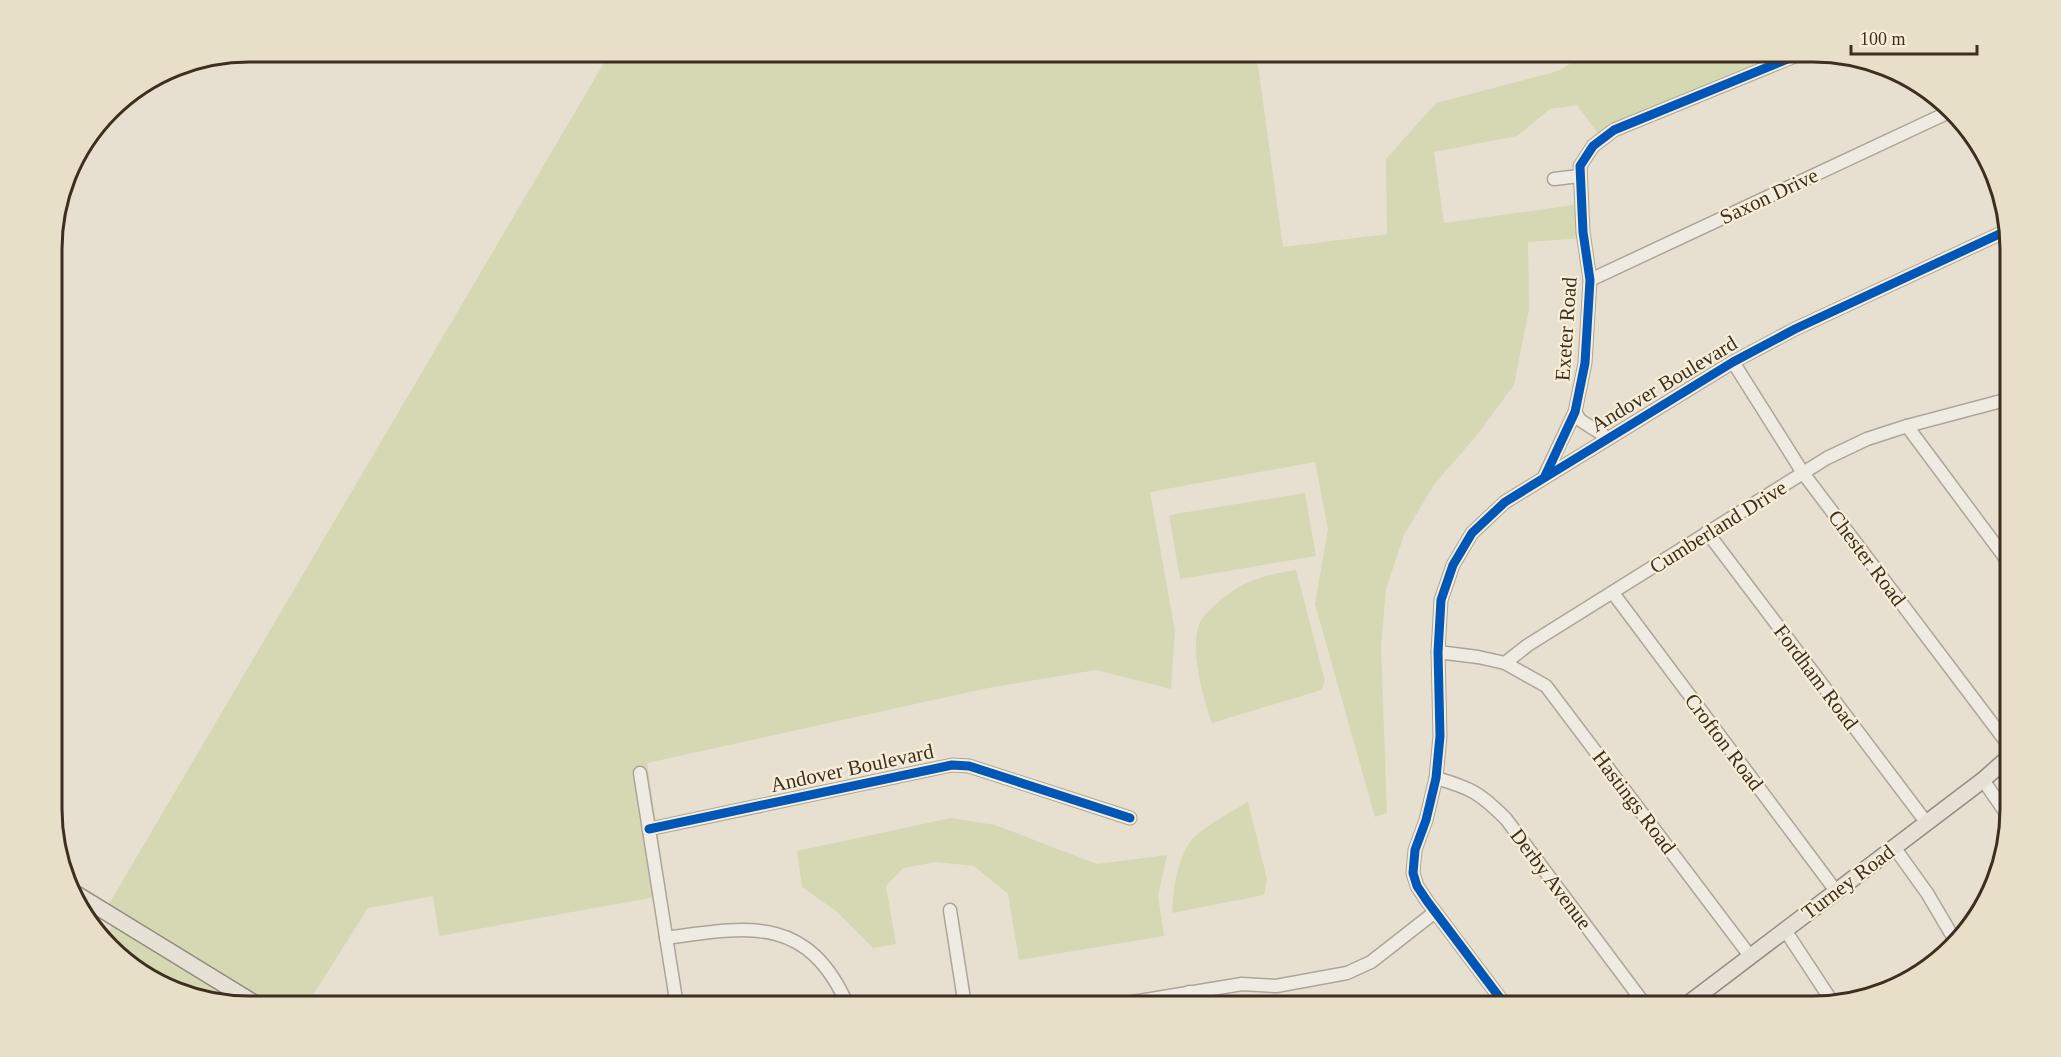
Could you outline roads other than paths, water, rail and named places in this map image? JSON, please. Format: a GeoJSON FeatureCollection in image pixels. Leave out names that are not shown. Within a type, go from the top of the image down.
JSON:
{"type":"FeatureCollection","features":[{"type":"Feature","properties":{"kind":"main road","name":"Turney Road"},"geometry":{"type":"LineString","coordinates":[[1699,995],[2000,765]]}},
{"type":"Feature","properties":{"kind":"main road"},"geometry":{"type":"LineString","coordinates":[[86,900],[242,996]]}},
{"type":"Feature","properties":{"kind":"street"},"geometry":{"type":"LineString","coordinates":[[1554,179],[1579,176],[1580,166],[1593,146],[1614,130],[1781,62]]}},
{"type":"Feature","properties":{"kind":"street","name":"Saxon Drive"},"geometry":{"type":"LineString","coordinates":[[1590,280],[1943,115]]}},
{"type":"Feature","properties":{"kind":"street","name":"Exeter Road"},"geometry":{"type":"LineString","coordinates":[[1545,476],[1575,412],[1580,397],[1585,363],[1590,280],[1582,232],[1579,176]]}},
{"type":"Feature","properties":{"kind":"street","name":"Andover Boulevard"},"geometry":{"type":"LineString","coordinates":[[1436,912],[1417,886],[1413,873],[1415,850],[1426,820],[1436,778],[1440,736],[1438,652],[1440,600],[1453,565],[1472,533],[1505,502],[1733,362],[1795,329],[1999,234]]}},
{"type":"Feature","properties":{"kind":"street","name":"Chester Road"},"geometry":{"type":"LineString","coordinates":[[1733,362],[1803,473],[2000,734]]}},
{"type":"Feature","properties":{"kind":"street","name":"Cumberland Drive"},"geometry":{"type":"LineString","coordinates":[[1505,663],[1528,645],[1827,458],[1867,439],[2000,401]]}},
{"type":"Feature","properties":{"kind":"street"},"geometry":{"type":"LineString","coordinates":[[1575,412],[1580,420],[1608,438]]}},
{"type":"Feature","properties":{"kind":"street"},"geometry":{"type":"LineString","coordinates":[[1907,426],[2000,551]]}},
{"type":"Feature","properties":{"kind":"street","name":"Fordham Road"},"geometry":{"type":"LineString","coordinates":[[1707,532],[1926,822]]}},
{"type":"Feature","properties":{"kind":"street","name":"Crofton Road"},"geometry":{"type":"LineString","coordinates":[[1613,593],[1836,891]]}},
{"type":"Feature","properties":{"kind":"street"},"geometry":{"type":"LineString","coordinates":[[1438,652],[1505,663]]}},
{"type":"Feature","properties":{"kind":"street","name":"Hastings Road"},"geometry":{"type":"LineString","coordinates":[[1505,663],[1546,686],[1750,956]]}},
{"type":"Feature","properties":{"kind":"street","name":"Andover Boulevard"},"geometry":{"type":"LineString","coordinates":[[649,829],[952,765],[969,766],[1130,818]]}},
{"type":"Feature","properties":{"kind":"street"},"geometry":{"type":"LineString","coordinates":[[640,772],[675,996]]}},
{"type":"Feature","properties":{"kind":"street","name":"Derby Avenue"},"geometry":{"type":"LineString","coordinates":[[1436,778],[1466,786],[1487,800],[1506,819],[1638,995]]}},
{"type":"Feature","properties":{"kind":"street"},"geometry":{"type":"LineString","coordinates":[[1983,780],[2000,804]]}},
{"type":"Feature","properties":{"kind":"street"},"geometry":{"type":"LineString","coordinates":[[1894,847],[1927,893],[1951,934]]}},
{"type":"Feature","properties":{"kind":"street"},"geometry":{"type":"LineString","coordinates":[[950,910],[963,996]]}},
{"type":"Feature","properties":{"kind":"street"},"geometry":{"type":"LineString","coordinates":[[1170,995],[1242,984],[1276,986],[1347,973],[1371,962],[1436,912],[1498,995]]}},
{"type":"Feature","properties":{"kind":"street"},"geometry":{"type":"LineString","coordinates":[[666,938],[730,929],[759,930],[782,935],[804,946],[825,965],[844,996]]}},
{"type":"Feature","properties":{"kind":"street"},"geometry":{"type":"LineString","coordinates":[[1785,930],[1828,995]]}}]}
